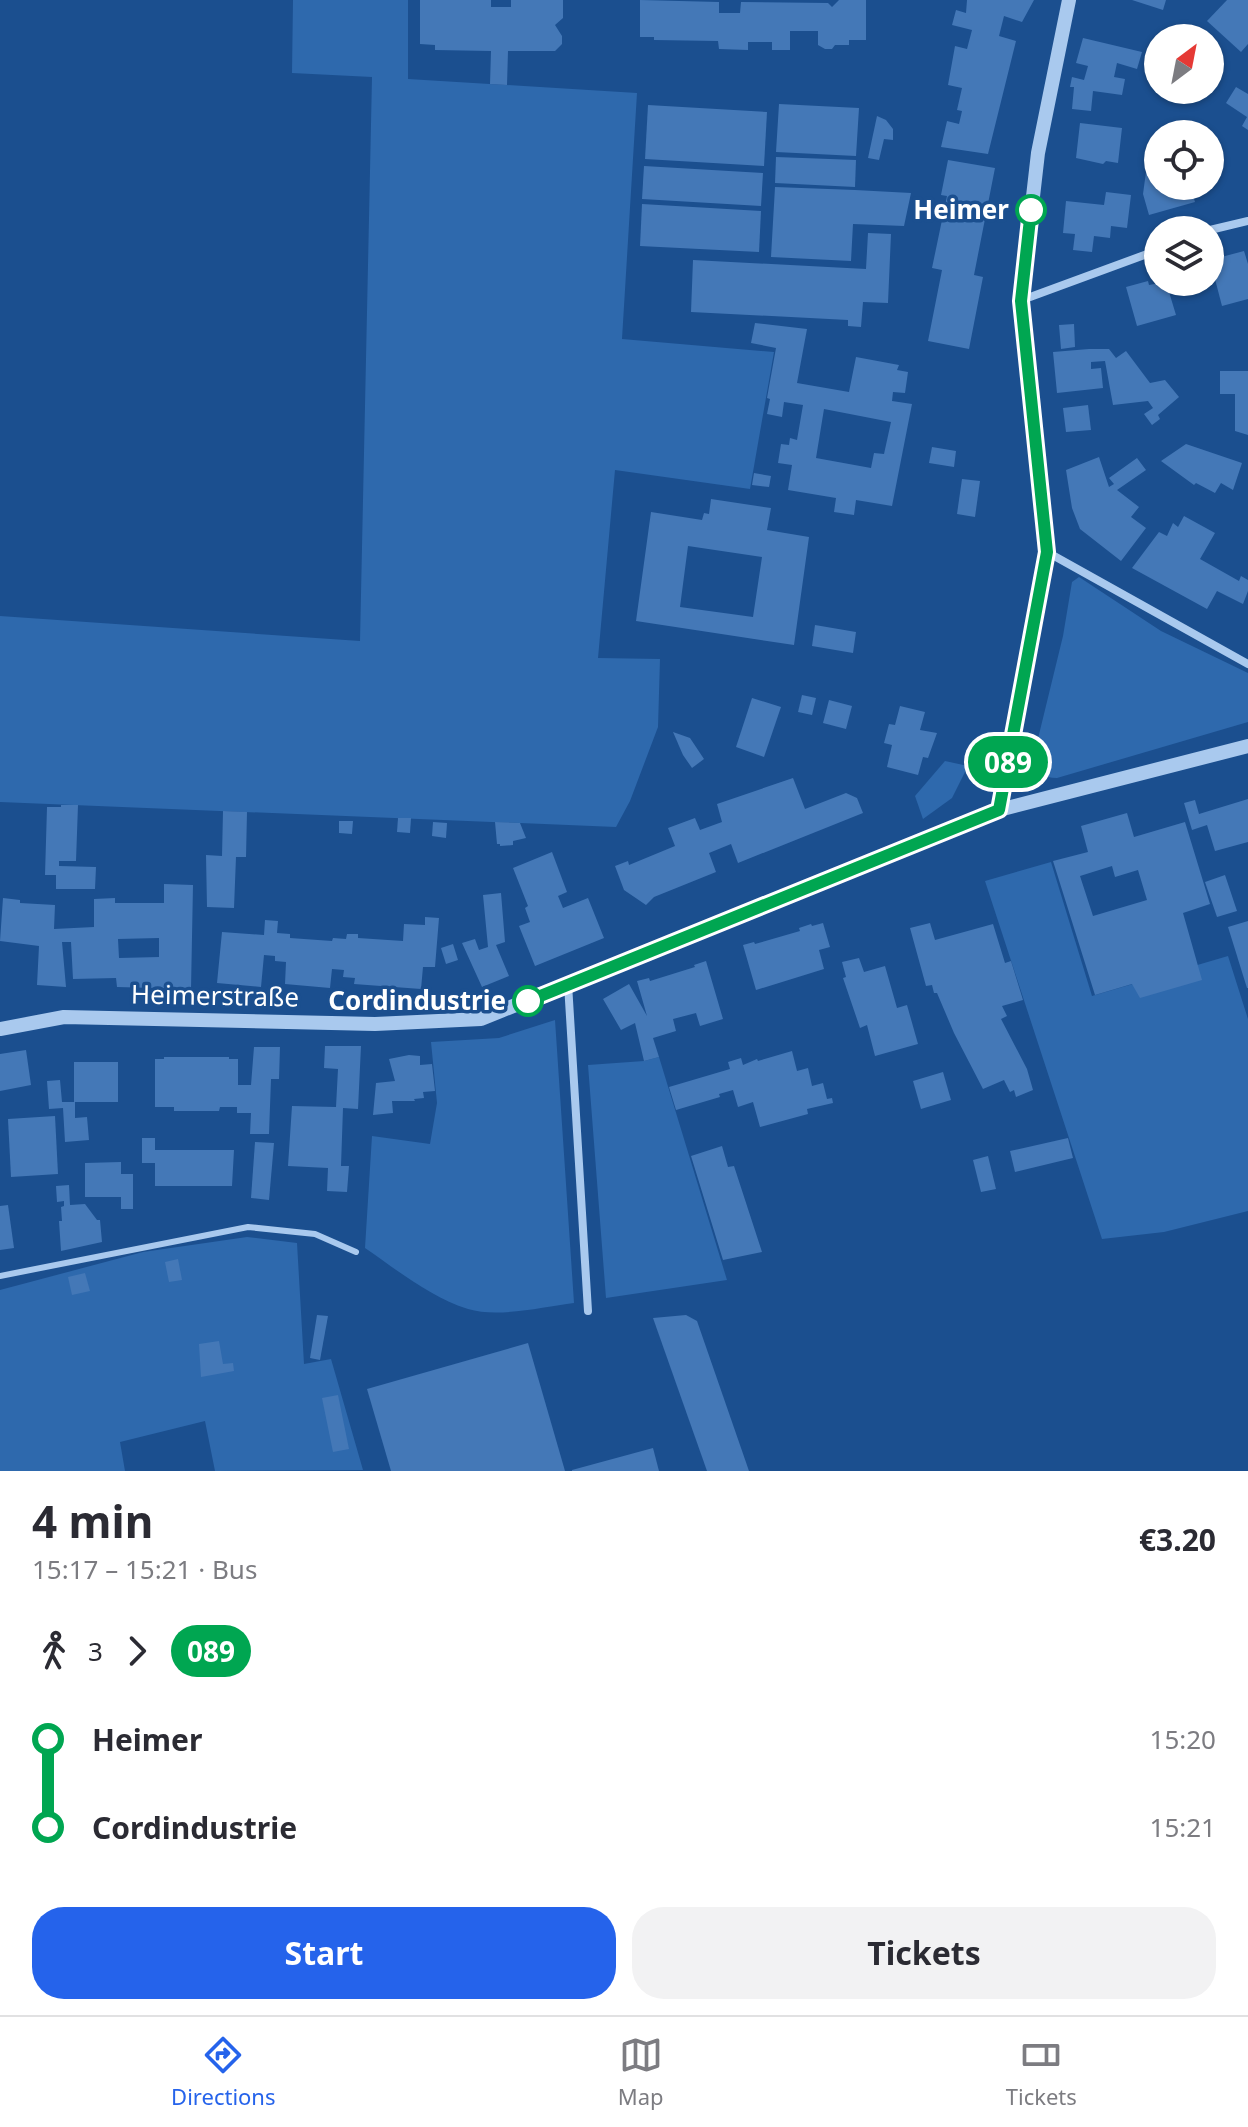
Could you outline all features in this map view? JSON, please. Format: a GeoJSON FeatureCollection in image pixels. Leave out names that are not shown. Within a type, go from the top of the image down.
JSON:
{"type":"FeatureCollection","features":[{"type":"Feature","properties":{"kind":"street"},"geometry":{"type":"LineString","coordinates":[[999,810],[1047,552],[1021,301],[1038,153],[1069,0]]}},
{"type":"Feature","properties":{"kind":"street"},"geometry":{"type":"LineString","coordinates":[[1224,227],[1248,221]]}},
{"type":"Feature","properties":{"kind":"street"},"geometry":{"type":"LineString","coordinates":[[1021,301],[1144,255]]}},
{"type":"Feature","properties":{"kind":"street"},"geometry":{"type":"LineString","coordinates":[[1047,552],[1248,664]]}},
{"type":"Feature","properties":{"kind":"street","name":"Heimerstraße"},"geometry":{"type":"LineString","coordinates":[[0,1029],[64,1017],[375,1024],[481,1019],[999,810],[1248,746]]}},
{"type":"Feature","properties":{"kind":"street"},"geometry":{"type":"LineString","coordinates":[[568,984],[588,1311]]}},
{"type":"Feature","properties":{"kind":"lane"},"geometry":{"type":"LineString","coordinates":[[0,1276],[248,1227],[315,1234],[356,1252]]}},
{"type":"Feature","properties":{"kind":"shaded area"},"geometry":{"type":"Polygon","coordinates":[[[293,0],[408,0],[408,79],[637,93],[622,339],[774,352],[750,489],[615,470],[598,658],[660,659],[658,727],[630,801],[616,827],[0,802],[0,616],[360,641],[372,77],[292,73],[293,0]]]}},
{"type":"Feature","properties":{"kind":"shaded area"},"geometry":{"type":"Polygon","coordinates":[[[1079,577],[1161,631],[1248,673],[1248,722],[1057,778],[1040,772],[1034,755],[1063,636],[1072,582],[1079,577]]]}},
{"type":"Feature","properties":{"kind":"shaded area"},"geometry":{"type":"Polygon","coordinates":[[[945,761],[968,766],[952,798],[923,819],[915,796],[945,761]]]}},
{"type":"Feature","properties":{"kind":"shaded area"},"geometry":{"type":"Polygon","coordinates":[[[1051,862],[1092,996],[1228,956],[1248,1019],[1248,1211],[1164,1232],[1102,1239],[985,881],[1051,862]]]}},
{"type":"Feature","properties":{"kind":"shaded area"},"geometry":{"type":"Polygon","coordinates":[[[555,1020],[574,1303],[507,1312],[468,1309],[427,1290],[365,1248],[372,1136],[430,1144],[437,1103],[431,1042],[499,1038],[555,1020]]]}},
{"type":"Feature","properties":{"kind":"shaded area"},"geometry":{"type":"Polygon","coordinates":[[[659,1057],[727,1280],[606,1298],[588,1065],[659,1057]]]}},
{"type":"Feature","properties":{"kind":"shaded area"},"geometry":{"type":"Polygon","coordinates":[[[247,1237],[297,1243],[304,1364],[331,1359],[363,1470],[215,1471],[205,1421],[120,1442],[125,1471],[0,1471],[0,1290],[143,1252],[247,1237]]]}},
{"type":"Feature","properties":{"kind":"building"},"geometry":{"type":"Polygon","coordinates":[[[420,0],[491,0],[491,7],[511,7],[511,0],[563,0],[563,18],[555,25],[562,36],[562,44],[555,51],[508,51],[507,85],[490,84],[491,51],[435,50],[435,45],[420,44],[420,0]]]}},
{"type":"Feature","properties":{"kind":"building"},"geometry":{"type":"Polygon","coordinates":[[[640,0],[719,2],[719,13],[740,13],[741,2],[828,3],[832,7],[839,0],[866,0],[866,40],[849,40],[849,45],[825,49],[818,45],[818,31],[790,31],[790,50],[772,50],[772,42],[748,42],[748,50],[719,49],[718,41],[654,40],[654,37],[640,37],[640,0]]]}},
{"type":"Feature","properties":{"kind":"building"},"geometry":{"type":"Polygon","coordinates":[[[967,0],[1034,0],[1022,22],[1004,16],[999,36],[1016,41],[988,154],[941,147],[947,121],[959,124],[962,111],[957,110],[962,88],[948,85],[955,46],[967,49],[972,30],[952,25],[956,10],[966,13],[967,0]]]}},
{"type":"Feature","properties":{"kind":"building"},"geometry":{"type":"Polygon","coordinates":[[[1132,0],[1166,0],[1163,10],[1132,0]]]}},
{"type":"Feature","properties":{"kind":"building"},"geometry":{"type":"Polygon","coordinates":[[[1227,0],[1248,0],[1248,44],[1241,52],[1224,36],[1224,24],[1207,21],[1227,0]]]}},
{"type":"Feature","properties":{"kind":"building"},"geometry":{"type":"Polygon","coordinates":[[[1083,38],[1142,52],[1137,69],[1117,63],[1114,77],[1125,79],[1122,95],[1093,91],[1091,111],[1072,109],[1072,77],[1084,80],[1088,66],[1076,63],[1083,38]]]}},
{"type":"Feature","properties":{"kind":"building"},"geometry":{"type":"Polygon","coordinates":[[[1236,87],[1248,94],[1248,130],[1242,126],[1247,117],[1226,103],[1236,87]]]}},
{"type":"Feature","properties":{"kind":"building"},"geometry":{"type":"Polygon","coordinates":[[[779,104],[859,108],[856,156],[776,152],[779,104]]]}},
{"type":"Feature","properties":{"kind":"building"},"geometry":{"type":"Polygon","coordinates":[[[648,105],[767,112],[764,166],[645,159],[648,105]]]}},
{"type":"Feature","properties":{"kind":"building"},"geometry":{"type":"Polygon","coordinates":[[[877,116],[886,120],[893,129],[893,140],[884,139],[879,160],[868,158],[877,116]]]}},
{"type":"Feature","properties":{"kind":"building"},"geometry":{"type":"Polygon","coordinates":[[[1080,123],[1122,128],[1118,163],[1106,161],[1103,164],[1076,158],[1080,123]]]}},
{"type":"Feature","properties":{"kind":"building"},"geometry":{"type":"Polygon","coordinates":[[[776,157],[856,160],[855,187],[775,183],[776,157]]]}},
{"type":"Feature","properties":{"kind":"building"},"geometry":{"type":"Polygon","coordinates":[[[948,160],[995,168],[974,275],[983,277],[969,349],[928,341],[942,270],[932,268],[947,196],[941,195],[948,160]]]}},
{"type":"Feature","properties":{"kind":"building"},"geometry":{"type":"Polygon","coordinates":[[[644,166],[763,173],[761,206],[642,199],[644,166]]]}},
{"type":"Feature","properties":{"kind":"building"},"geometry":{"type":"Polygon","coordinates":[[[775,187],[911,193],[904,226],[853,224],[851,261],[771,257],[775,187]]]}},
{"type":"Feature","properties":{"kind":"building"},"geometry":{"type":"Polygon","coordinates":[[[1106,192],[1131,195],[1127,228],[1111,226],[1110,238],[1094,236],[1092,252],[1073,250],[1075,234],[1063,233],[1066,201],[1104,205],[1106,192]]]}},
{"type":"Feature","properties":{"kind":"building"},"geometry":{"type":"Polygon","coordinates":[[[1145,200],[1195,202],[1149,215],[1145,200]]]}},
{"type":"Feature","properties":{"kind":"building"},"geometry":{"type":"Polygon","coordinates":[[[642,204],[761,211],[759,252],[640,246],[642,204]]]}},
{"type":"Feature","properties":{"kind":"building"},"geometry":{"type":"Polygon","coordinates":[[[868,233],[891,234],[888,303],[863,302],[861,327],[848,326],[848,320],[691,312],[693,260],[866,269],[868,233]]]}},
{"type":"Feature","properties":{"kind":"building"},"geometry":{"type":"Polygon","coordinates":[[[1244,251],[1248,264],[1248,299],[1222,306],[1219,296],[1224,296],[1224,256],[1244,251]]]}},
{"type":"Feature","properties":{"kind":"building"},"geometry":{"type":"Polygon","coordinates":[[[1144,282],[1144,296],[1170,296],[1176,315],[1137,326],[1126,287],[1144,282]]]}},
{"type":"Feature","properties":{"kind":"building"},"geometry":{"type":"Polygon","coordinates":[[[755,323],[807,329],[797,383],[849,392],[856,357],[899,365],[897,370],[908,372],[905,393],[893,392],[892,401],[912,404],[892,506],[856,500],[854,515],[834,512],[836,498],[788,490],[792,465],[778,463],[781,444],[789,445],[790,438],[797,440],[803,405],[784,402],[782,417],[767,414],[776,348],[751,343],[755,323]],[[824,409],[816,458],[871,468],[874,453],[884,454],[891,422],[824,409]]]}},
{"type":"Feature","properties":{"kind":"building"},"geometry":{"type":"Polygon","coordinates":[[[1074,324],[1075,347],[1061,349],[1059,325],[1074,324]]]}},
{"type":"Feature","properties":{"kind":"building"},"geometry":{"type":"Polygon","coordinates":[[[1109,349],[1116,358],[1126,351],[1150,383],[1165,380],[1179,397],[1158,415],[1160,419],[1152,425],[1144,414],[1153,408],[1148,401],[1113,405],[1105,361],[1091,362],[1091,369],[1101,368],[1103,388],[1057,393],[1053,352],[1109,349]]]}},
{"type":"Feature","properties":{"kind":"building"},"geometry":{"type":"Polygon","coordinates":[[[1220,371],[1248,371],[1248,435],[1235,431],[1235,394],[1220,394],[1220,371]]]}},
{"type":"Feature","properties":{"kind":"building"},"geometry":{"type":"Polygon","coordinates":[[[1088,405],[1091,430],[1066,432],[1063,408],[1088,405]]]}},
{"type":"Feature","properties":{"kind":"building"},"geometry":{"type":"Polygon","coordinates":[[[1186,444],[1242,463],[1233,490],[1221,483],[1215,493],[1196,483],[1194,485],[1161,461],[1186,444]]]}},
{"type":"Feature","properties":{"kind":"building"},"geometry":{"type":"Polygon","coordinates":[[[932,447],[956,451],[954,467],[929,463],[932,447]]]}},
{"type":"Feature","properties":{"kind":"building"},"geometry":{"type":"Polygon","coordinates":[[[1099,457],[1109,487],[1114,484],[1109,478],[1137,458],[1146,470],[1117,490],[1139,507],[1131,517],[1146,528],[1121,561],[1080,529],[1072,508],[1066,470],[1099,457]]]}},
{"type":"Feature","properties":{"kind":"building"},"geometry":{"type":"Polygon","coordinates":[[[754,473],[771,476],[769,487],[752,485],[754,473]]]}},
{"type":"Feature","properties":{"kind":"building"},"geometry":{"type":"Polygon","coordinates":[[[962,479],[980,481],[975,517],[957,514],[962,479]]]}},
{"type":"Feature","properties":{"kind":"building"},"geometry":{"type":"Polygon","coordinates":[[[711,499],[771,508],[767,530],[809,537],[794,645],[636,621],[651,512],[702,520],[704,513],[709,514],[711,499]],[[688,546],[680,607],[753,617],[762,557],[688,546]]]}},
{"type":"Feature","properties":{"kind":"building"},"geometry":{"type":"Polygon","coordinates":[[[1184,516],[1215,533],[1200,559],[1239,581],[1241,576],[1248,580],[1243,604],[1217,591],[1207,609],[1132,568],[1159,532],[1167,536],[1173,523],[1178,527],[1184,516]]]}},
{"type":"Feature","properties":{"kind":"building"},"geometry":{"type":"Polygon","coordinates":[[[815,625],[856,632],[853,653],[812,646],[815,625]]]}},
{"type":"Feature","properties":{"kind":"building"},"geometry":{"type":"Polygon","coordinates":[[[802,695],[816,698],[812,715],[798,712],[802,695]]]}},
{"type":"Feature","properties":{"kind":"building"},"geometry":{"type":"Polygon","coordinates":[[[752,698],[781,707],[764,757],[736,747],[752,698]]]}},
{"type":"Feature","properties":{"kind":"building"},"geometry":{"type":"Polygon","coordinates":[[[829,700],[852,706],[846,729],[823,723],[829,700]]]}},
{"type":"Feature","properties":{"kind":"building"},"geometry":{"type":"Polygon","coordinates":[[[900,706],[925,712],[920,730],[937,733],[928,758],[923,757],[918,775],[887,767],[892,745],[884,743],[889,724],[895,725],[900,706]]]}},
{"type":"Feature","properties":{"kind":"building"},"geometry":{"type":"Polygon","coordinates":[[[673,732],[690,738],[704,759],[692,768],[673,732]]]}},
{"type":"Feature","properties":{"kind":"building"},"geometry":{"type":"Polygon","coordinates":[[[793,778],[805,809],[846,793],[857,798],[863,813],[738,863],[731,844],[709,853],[716,872],[654,897],[646,905],[624,890],[615,866],[628,861],[629,865],[675,846],[668,828],[695,818],[700,830],[722,822],[717,804],[793,778]]]}},
{"type":"Feature","properties":{"kind":"building"},"geometry":{"type":"Polygon","coordinates":[[[1248,799],[1248,842],[1215,851],[1207,825],[1192,830],[1184,803],[1195,800],[1199,814],[1248,799]]]}},
{"type":"Feature","properties":{"kind":"building"},"geometry":{"type":"Polygon","coordinates":[[[78,805],[76,861],[59,861],[59,866],[96,867],[95,889],[56,889],[56,875],[45,875],[47,807],[78,805]]]}},
{"type":"Feature","properties":{"kind":"building"},"geometry":{"type":"Polygon","coordinates":[[[223,811],[247,812],[246,857],[236,857],[234,908],[207,907],[206,855],[222,856],[223,811]]]}},
{"type":"Feature","properties":{"kind":"building"},"geometry":{"type":"Polygon","coordinates":[[[1127,813],[1134,837],[1185,822],[1210,904],[1183,913],[1202,980],[1140,998],[1132,984],[1095,995],[1053,861],[1088,852],[1081,826],[1127,813]],[[1112,866],[1080,876],[1093,916],[1147,900],[1138,870],[1115,877],[1112,866]]]}},
{"type":"Feature","properties":{"kind":"building"},"geometry":{"type":"Polygon","coordinates":[[[398,818],[411,818],[410,833],[397,832],[398,818]]]}},
{"type":"Feature","properties":{"kind":"building"},"geometry":{"type":"Polygon","coordinates":[[[339,821],[353,821],[352,834],[339,833],[339,821]]]}},
{"type":"Feature","properties":{"kind":"building"},"geometry":{"type":"Polygon","coordinates":[[[433,822],[447,823],[446,838],[432,836],[433,822]]]}},
{"type":"Feature","properties":{"kind":"building"},"geometry":{"type":"Polygon","coordinates":[[[495,822],[520,823],[526,838],[513,841],[513,845],[500,846],[497,844],[495,822]]]}},
{"type":"Feature","properties":{"kind":"building"},"geometry":{"type":"Polygon","coordinates":[[[552,852],[567,892],[558,896],[563,908],[588,898],[604,938],[535,966],[519,926],[530,922],[525,908],[528,906],[513,868],[552,852]]]}},
{"type":"Feature","properties":{"kind":"building"},"geometry":{"type":"Polygon","coordinates":[[[1225,875],[1237,911],[1217,917],[1205,882],[1225,875]]]}},
{"type":"Feature","properties":{"kind":"building"},"geometry":{"type":"Polygon","coordinates":[[[164,884],[193,885],[191,989],[117,987],[116,978],[73,979],[71,942],[62,942],[66,987],[37,985],[39,946],[0,941],[3,898],[20,900],[20,903],[55,905],[54,929],[94,927],[94,899],[115,898],[115,903],[164,903],[164,884]],[[159,938],[118,939],[119,958],[159,957],[159,938]]]}},
{"type":"Feature","properties":{"kind":"building"},"geometry":{"type":"Polygon","coordinates":[[[501,893],[505,942],[496,945],[509,976],[482,987],[462,943],[475,939],[479,950],[488,947],[483,895],[501,893]]]}},
{"type":"Feature","properties":{"kind":"building"},"geometry":{"type":"Polygon","coordinates":[[[425,917],[439,918],[435,967],[423,967],[421,989],[354,984],[355,978],[343,977],[344,970],[332,969],[330,988],[285,984],[286,962],[264,955],[261,987],[217,983],[222,932],[264,935],[265,920],[278,921],[277,933],[290,934],[290,938],[332,941],[333,938],[346,939],[347,934],[358,934],[358,938],[403,941],[404,924],[425,925],[425,917]]]}},
{"type":"Feature","properties":{"kind":"building"},"geometry":{"type":"Polygon","coordinates":[[[1248,921],[1248,988],[1247,988],[1228,927],[1248,921]]]}},
{"type":"Feature","properties":{"kind":"building"},"geometry":{"type":"Polygon","coordinates":[[[823,923],[830,947],[819,950],[824,969],[756,990],[743,945],[823,923]]]}},
{"type":"Feature","properties":{"kind":"building"},"geometry":{"type":"Polygon","coordinates":[[[930,923],[935,940],[993,924],[1005,963],[1011,961],[1023,1000],[1002,1006],[1007,1016],[1001,1019],[1027,1069],[1033,1090],[1016,1097],[1014,1090],[1010,1092],[1004,1080],[983,1089],[937,993],[934,993],[932,985],[926,986],[910,928],[930,923]]]}},
{"type":"Feature","properties":{"kind":"building"},"geometry":{"type":"Polygon","coordinates":[[[453,944],[458,960],[446,964],[441,948],[453,944]]]}},
{"type":"Feature","properties":{"kind":"building"},"geometry":{"type":"Polygon","coordinates":[[[859,958],[864,972],[885,966],[897,1008],[907,1005],[918,1044],[875,1056],[867,1025],[860,1028],[843,978],[846,977],[842,962],[859,958]]]}},
{"type":"Feature","properties":{"kind":"building"},"geometry":{"type":"Polygon","coordinates":[[[706,961],[723,1019],[700,1026],[696,1013],[673,1019],[676,1031],[653,1038],[659,1057],[644,1061],[635,1023],[621,1030],[603,999],[629,984],[647,1016],[637,981],[649,978],[650,981],[706,961]]]}},
{"type":"Feature","properties":{"kind":"building"},"geometry":{"type":"Polygon","coordinates":[[[325,1046],[361,1046],[358,1109],[343,1108],[341,1166],[349,1166],[347,1192],[327,1191],[328,1168],[288,1166],[292,1106],[336,1107],[338,1069],[324,1068],[325,1046]]]}},
{"type":"Feature","properties":{"kind":"building"},"geometry":{"type":"Polygon","coordinates":[[[254,1047],[280,1047],[279,1079],[271,1079],[269,1134],[250,1134],[251,1113],[237,1113],[237,1107],[220,1107],[219,1111],[174,1111],[174,1107],[155,1107],[155,1059],[238,1059],[238,1085],[251,1085],[254,1047]]]}},
{"type":"Feature","properties":{"kind":"building"},"geometry":{"type":"Polygon","coordinates":[[[26,1050],[31,1085],[0,1091],[0,1054],[26,1050]]]}},
{"type":"Feature","properties":{"kind":"building"},"geometry":{"type":"Polygon","coordinates":[[[792,1051],[797,1071],[808,1068],[812,1086],[823,1083],[827,1099],[832,1098],[833,1103],[807,1109],[808,1114],[760,1127],[753,1102],[738,1107],[733,1090],[676,1110],[669,1087],[730,1069],[728,1062],[741,1058],[743,1065],[792,1051]]]}},
{"type":"Feature","properties":{"kind":"building"},"geometry":{"type":"Polygon","coordinates":[[[420,1056],[420,1065],[432,1064],[435,1091],[423,1092],[424,1098],[415,1101],[392,1101],[393,1113],[373,1115],[376,1083],[395,1081],[389,1059],[420,1056]]]}},
{"type":"Feature","properties":{"kind":"building"},"geometry":{"type":"Polygon","coordinates":[[[74,1062],[118,1062],[118,1102],[75,1102],[75,1118],[87,1117],[89,1140],[65,1142],[63,1108],[49,1109],[47,1081],[60,1080],[62,1102],[74,1102],[74,1062]]]}},
{"type":"Feature","properties":{"kind":"building"},"geometry":{"type":"Polygon","coordinates":[[[943,1072],[951,1100],[921,1109],[913,1081],[943,1072]]]}},
{"type":"Feature","properties":{"kind":"building"},"geometry":{"type":"Polygon","coordinates":[[[55,1116],[58,1174],[11,1177],[8,1119],[55,1116]]]}},
{"type":"Feature","properties":{"kind":"building"},"geometry":{"type":"Polygon","coordinates":[[[142,1138],[155,1138],[155,1150],[234,1150],[232,1186],[155,1186],[155,1163],[142,1163],[142,1138]]]}},
{"type":"Feature","properties":{"kind":"building"},"geometry":{"type":"Polygon","coordinates":[[[1068,1138],[1073,1158],[1015,1172],[1010,1151],[1068,1138]]]}},
{"type":"Feature","properties":{"kind":"building"},"geometry":{"type":"Polygon","coordinates":[[[255,1142],[274,1143],[269,1200],[251,1198],[255,1142]]]}},
{"type":"Feature","properties":{"kind":"building"},"geometry":{"type":"Polygon","coordinates":[[[722,1146],[728,1167],[734,1166],[762,1252],[723,1260],[691,1156],[722,1146]]]}},
{"type":"Feature","properties":{"kind":"building"},"geometry":{"type":"Polygon","coordinates":[[[988,1156],[996,1189],[981,1192],[973,1160],[988,1156]]]}},
{"type":"Feature","properties":{"kind":"building"},"geometry":{"type":"Polygon","coordinates":[[[121,1162],[121,1174],[133,1174],[133,1209],[121,1209],[121,1197],[85,1197],[85,1163],[121,1162]]]}},
{"type":"Feature","properties":{"kind":"building"},"geometry":{"type":"Polygon","coordinates":[[[69,1185],[70,1205],[85,1204],[100,1220],[102,1242],[61,1251],[59,1221],[62,1221],[64,1201],[57,1202],[56,1186],[69,1185]]]}},
{"type":"Feature","properties":{"kind":"building"},"geometry":{"type":"Polygon","coordinates":[[[8,1205],[14,1248],[0,1250],[0,1206],[8,1205]]]}},
{"type":"Feature","properties":{"kind":"building"},"geometry":{"type":"Polygon","coordinates":[[[178,1259],[182,1280],[169,1282],[165,1262],[178,1259]]]}},
{"type":"Feature","properties":{"kind":"building"},"geometry":{"type":"Polygon","coordinates":[[[85,1273],[90,1291],[72,1295],[68,1277],[85,1273]]]}},
{"type":"Feature","properties":{"kind":"building"},"geometry":{"type":"Polygon","coordinates":[[[317,1315],[328,1316],[320,1360],[310,1358],[317,1315]]]}},
{"type":"Feature","properties":{"kind":"building"},"geometry":{"type":"Polygon","coordinates":[[[686,1315],[697,1321],[749,1471],[707,1471],[653,1318],[686,1315]]]}},
{"type":"Feature","properties":{"kind":"building"},"geometry":{"type":"Polygon","coordinates":[[[219,1341],[223,1364],[233,1363],[234,1371],[201,1377],[199,1344],[219,1341]]]}},
{"type":"Feature","properties":{"kind":"building"},"geometry":{"type":"Polygon","coordinates":[[[528,1343],[565,1471],[391,1471],[367,1389],[528,1343]]]}},
{"type":"Feature","properties":{"kind":"building"},"geometry":{"type":"Polygon","coordinates":[[[338,1395],[349,1449],[333,1452],[322,1398],[338,1395]]]}},
{"type":"Feature","properties":{"kind":"building"},"geometry":{"type":"Polygon","coordinates":[[[653,1448],[659,1471],[572,1471],[572,1470],[653,1448]]]}},
{"type":"Feature","properties":{"kind":"bus line","name":"089"},"geometry":{"type":"LineString","coordinates":[[528,1001],[999,810],[1047,552],[1021,301],[1031,210]]}},
{"type":"Feature","properties":{"kind":"place","name":"Heimer"},"geometry":{"type":"Point","coordinates":[1031,210]}},
{"type":"Feature","properties":{"kind":"place","name":"Cordindustrie"},"geometry":{"type":"Point","coordinates":[528,1001]}}]}
